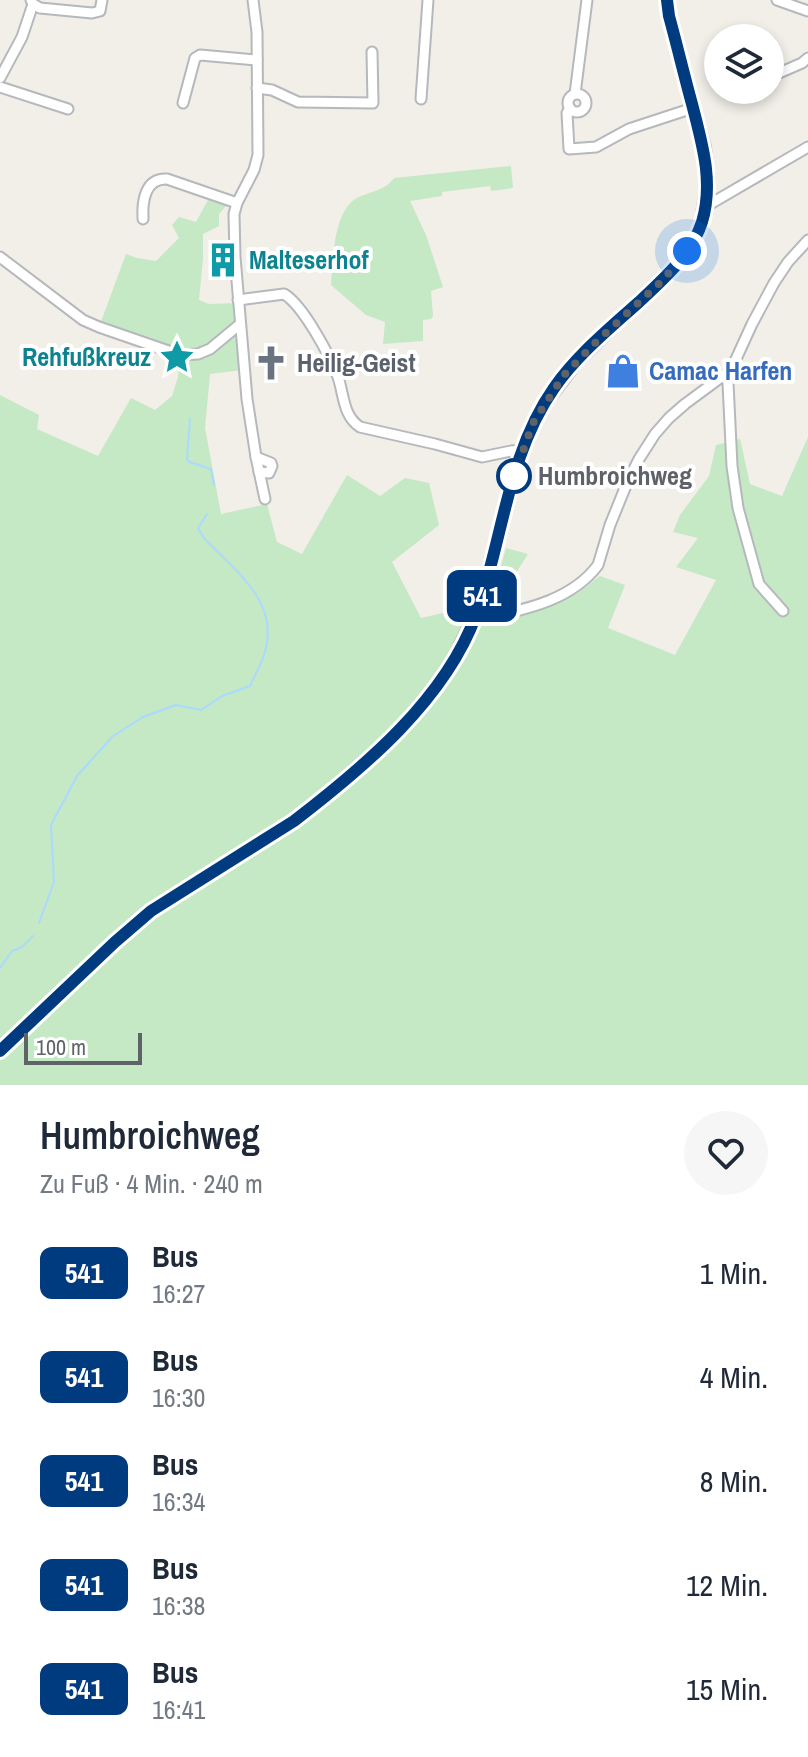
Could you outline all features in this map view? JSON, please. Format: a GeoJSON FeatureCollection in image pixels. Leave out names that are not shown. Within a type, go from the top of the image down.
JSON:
{"type":"FeatureCollection","features":[{"type":"Feature","properties":{"kind":"main road"},"geometry":{"type":"LineString","coordinates":[[0,1051],[151,911],[294,821],[386,743],[414,714],[455,657],[474,621],[522,450],[538,414],[564,375],[677,264],[697,235],[705,207],[707,167],[667,0]]}},
{"type":"Feature","properties":{"kind":"street"},"geometry":{"type":"LineString","coordinates":[[0,78],[22,37],[32,2],[40,8],[92,13],[100,11],[102,0]]}},
{"type":"Feature","properties":{"kind":"street"},"geometry":{"type":"LineString","coordinates":[[253,0],[257,32],[258,155],[234,214],[239,325],[247,399],[265,499]]}},
{"type":"Feature","properties":{"kind":"street"},"geometry":{"type":"LineString","coordinates":[[421,99],[428,0]]}},
{"type":"Feature","properties":{"kind":"street"},"geometry":{"type":"LineString","coordinates":[[587,0],[575,94],[569,100],[567,113],[569,149],[596,147],[629,129],[693,108]]}},
{"type":"Feature","properties":{"kind":"street"},"geometry":{"type":"LineString","coordinates":[[777,0],[808,11]]}},
{"type":"Feature","properties":{"kind":"street"},"geometry":{"type":"LineString","coordinates":[[257,88],[272,90],[298,102],[373,103],[372,52]]}},
{"type":"Feature","properties":{"kind":"street"},"geometry":{"type":"LineString","coordinates":[[183,103],[195,58],[200,55],[257,60]]}},
{"type":"Feature","properties":{"kind":"street"},"geometry":{"type":"LineString","coordinates":[[784,71],[808,58]]}},
{"type":"Feature","properties":{"kind":"street"},"geometry":{"type":"LineString","coordinates":[[0,87],[68,109]]}},
{"type":"Feature","properties":{"kind":"street"},"geometry":{"type":"LineString","coordinates":[[570,108],[578,112],[585,107],[585,99],[575,94]]}},
{"type":"Feature","properties":{"kind":"street"},"geometry":{"type":"LineString","coordinates":[[705,207],[808,147]]}},
{"type":"Feature","properties":{"kind":"street"},"geometry":{"type":"LineString","coordinates":[[143,219],[142,201],[151,184],[158,179],[167,179],[237,203]]}},
{"type":"Feature","properties":{"kind":"street"},"geometry":{"type":"LineString","coordinates":[[783,611],[759,584],[738,508],[732,466],[728,383],[752,324],[774,283],[808,240]]}},
{"type":"Feature","properties":{"kind":"street"},"geometry":{"type":"LineString","coordinates":[[0,257],[83,320],[180,355],[198,354],[210,349],[239,325]]}},
{"type":"Feature","properties":{"kind":"street"},"geometry":{"type":"LineString","coordinates":[[238,300],[284,294],[290,297],[327,354],[339,380],[347,414],[360,427],[482,457],[522,450]]}},
{"type":"Feature","properties":{"kind":"street"},"geometry":{"type":"LineString","coordinates":[[474,621],[561,596],[595,570],[627,483],[655,434],[685,404],[731,370]]}},
{"type":"Feature","properties":{"kind":"green space"},"geometry":{"type":"Polygon","coordinates":[[[511,166],[513,188],[491,191],[490,186],[442,192],[442,196],[410,201],[426,235],[443,287],[431,291],[433,316],[423,320],[423,341],[383,344],[385,322],[366,315],[331,285],[336,237],[349,204],[386,186],[394,178],[511,166]]]}},
{"type":"Feature","properties":{"kind":"green space"},"geometry":{"type":"Polygon","coordinates":[[[208,200],[226,206],[219,214],[219,226],[203,234],[199,300],[209,304],[238,303],[242,370],[210,374],[205,428],[221,514],[267,504],[277,542],[302,554],[347,475],[380,496],[405,478],[429,483],[439,525],[392,562],[421,618],[491,602],[506,548],[528,554],[507,587],[522,614],[578,593],[600,576],[625,585],[608,628],[675,655],[716,580],[676,567],[698,538],[673,532],[680,515],[709,476],[716,445],[740,439],[750,484],[782,496],[808,437],[808,1085],[0,1085],[0,395],[39,415],[37,429],[98,456],[131,398],[155,410],[172,396],[180,354],[99,327],[126,254],[156,261],[179,238],[172,225],[179,217],[196,222],[208,200]]]}},
{"type":"Feature","properties":{"kind":"waterway"},"geometry":{"type":"LineString","coordinates":[[190,419],[187,459],[211,469],[214,485]]}},
{"type":"Feature","properties":{"kind":"waterway"},"geometry":{"type":"LineString","coordinates":[[39,923],[54,882],[51,825],[77,776],[113,736],[143,717],[176,705],[201,710],[222,696],[250,686],[262,660],[268,633],[260,601],[240,574],[203,537],[198,528],[207,514]]}},
{"type":"Feature","properties":{"kind":"waterway"},"geometry":{"type":"LineString","coordinates":[[0,968],[12,951],[22,947],[33,936]]}},
{"type":"Feature","properties":{"kind":"bus line","name":"541"},"geometry":{"type":"LineString","coordinates":[[0,1051],[151,911],[316,804],[396,734],[436,686],[455,657],[474,621],[522,450],[533,423],[564,375],[677,264],[702,222],[708,180],[704,147],[667,0]]}},
{"type":"Feature","properties":{"kind":"place","name":"Malteserhof"},"geometry":{"type":"Point","coordinates":[223,260]}},
{"type":"Feature","properties":{"kind":"place","name":"Rehfußkreuz"},"geometry":{"type":"Point","coordinates":[177,357]}},
{"type":"Feature","properties":{"kind":"place","name":"Heilig-Geist"},"geometry":{"type":"Point","coordinates":[271,363]}},
{"type":"Feature","properties":{"kind":"place","name":"Camac Harfen"},"geometry":{"type":"Point","coordinates":[623,371]}},
{"type":"Feature","properties":{"kind":"place","name":"Humbroichweg"},"geometry":{"type":"Point","coordinates":[514,476]}},
{"type":"Feature","properties":{"kind":"route"},"geometry":{"type":"LineString","coordinates":[[514,476],[533,423],[554,388],[596,342],[662,281],[687,251]]}}]}
